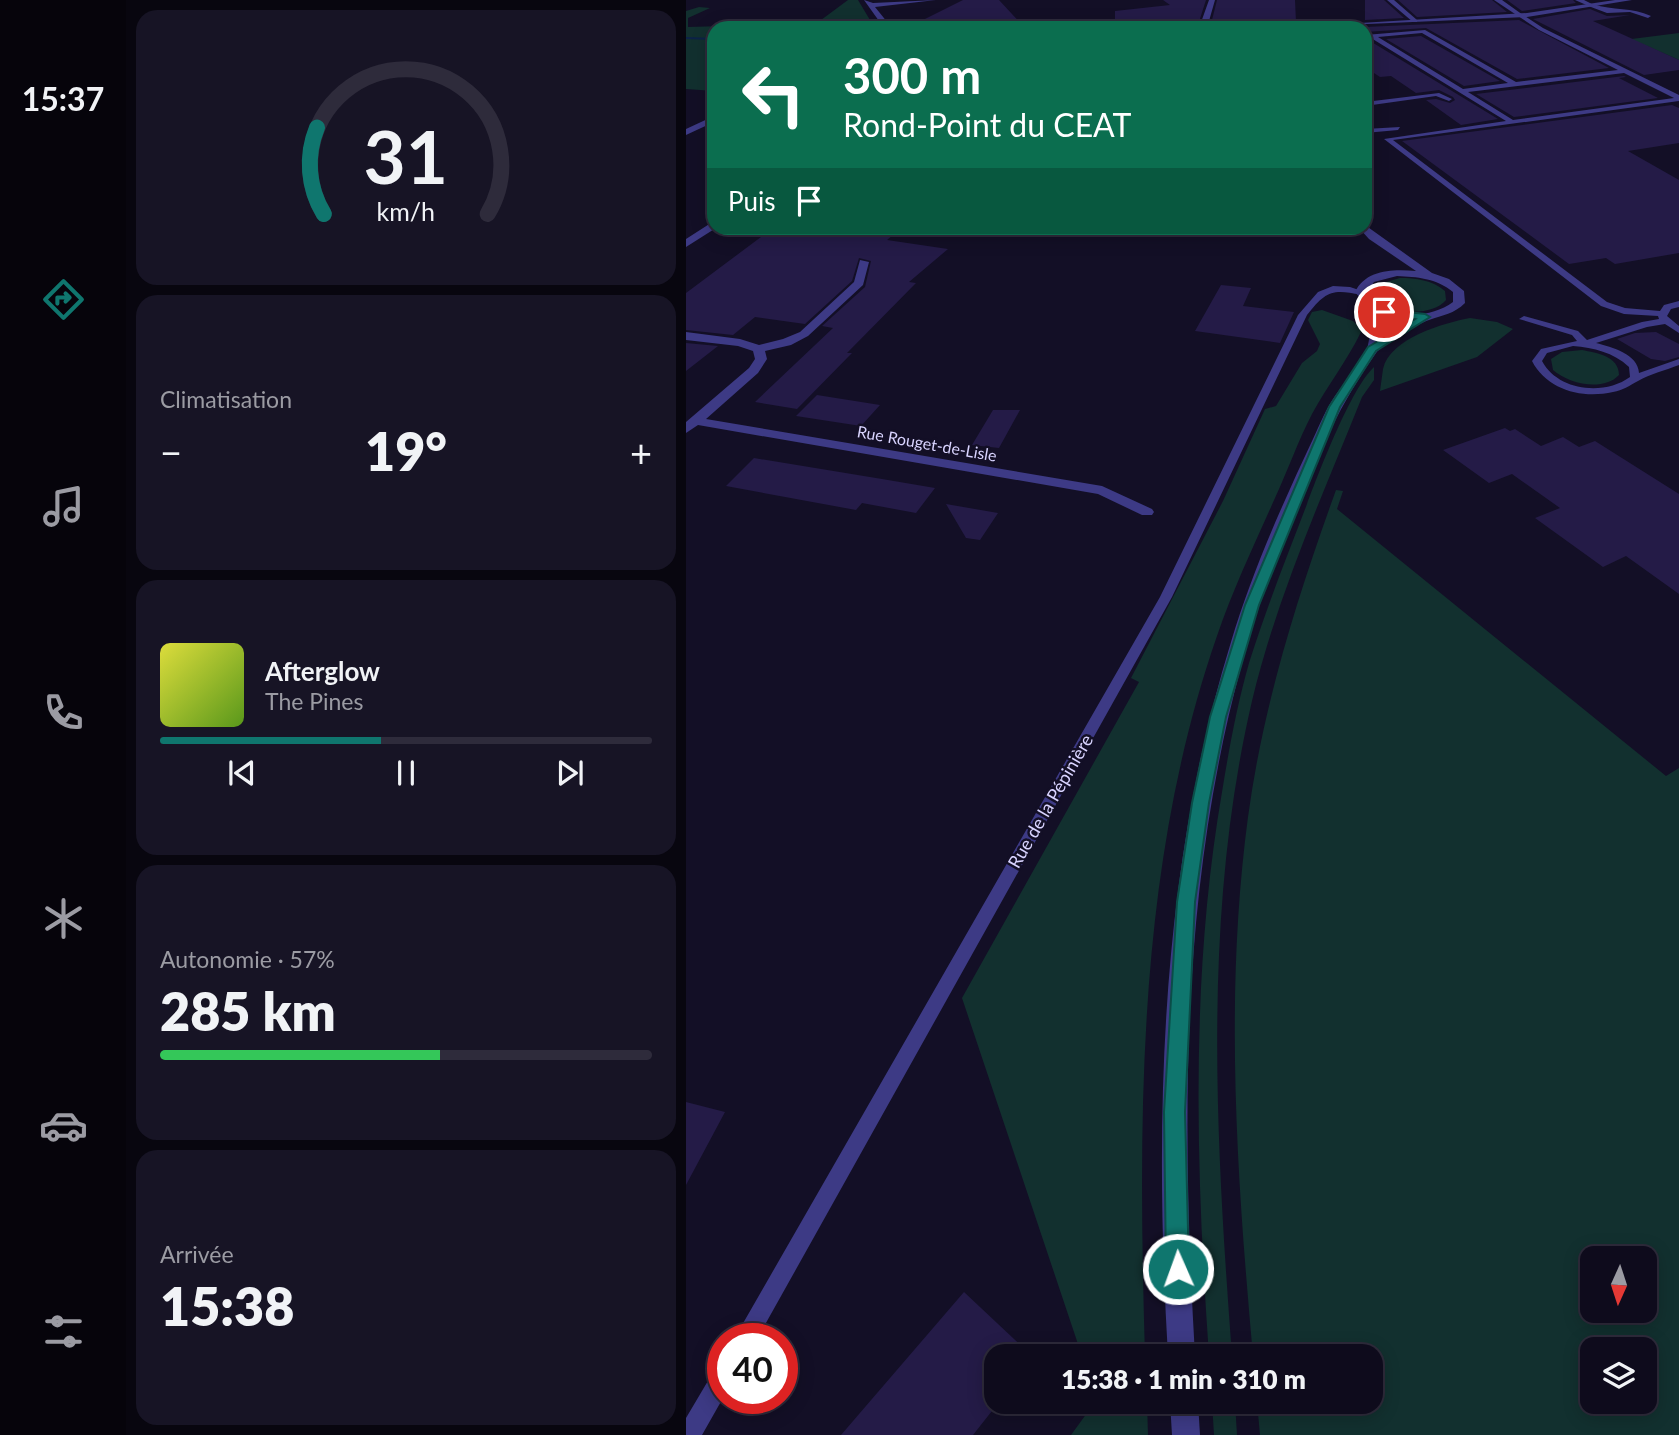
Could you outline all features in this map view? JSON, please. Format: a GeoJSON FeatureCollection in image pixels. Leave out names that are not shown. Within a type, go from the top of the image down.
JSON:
{"type":"FeatureCollection","features":[{"type":"Feature","properties":{"kind":"street"},"geometry":{"type":"LineString","coordinates":[[869,3],[933,0]]}},
{"type":"Feature","properties":{"kind":"street"},"geometry":{"type":"LineString","coordinates":[[1205,21],[1212,0]]}},
{"type":"Feature","properties":{"kind":"street"},"geometry":{"type":"LineString","coordinates":[[1390,0],[1415,21]]}},
{"type":"Feature","properties":{"kind":"street"},"geometry":{"type":"LineString","coordinates":[[1497,0],[1520,15]]}},
{"type":"Feature","properties":{"kind":"street"},"geometry":{"type":"LineString","coordinates":[[1578,0],[1593,6]]}},
{"type":"Feature","properties":{"kind":"street"},"geometry":{"type":"LineString","coordinates":[[1372,23],[1520,15],[1629,0]]}},
{"type":"Feature","properties":{"kind":"street"},"geometry":{"type":"LineString","coordinates":[[869,3],[883,21]]}},
{"type":"Feature","properties":{"kind":"street"},"geometry":{"type":"LineString","coordinates":[[686,117],[707,119]]}},
{"type":"Feature","properties":{"kind":"street"},"geometry":{"type":"LineString","coordinates":[[686,132],[707,123]]}},
{"type":"Feature","properties":{"kind":"street"},"geometry":{"type":"LineString","coordinates":[[686,244],[707,229]]}},
{"type":"Feature","properties":{"kind":"street"},"geometry":{"type":"LineString","coordinates":[[1373,237],[1380,275]]}},
{"type":"Feature","properties":{"kind":"street"},"geometry":{"type":"LineString","coordinates":[[1372,349],[1425,317],[1454,308],[1460,297],[1453,285],[1433,276],[1373,237]]}},
{"type":"Feature","properties":{"kind":"street"},"geometry":{"type":"LineString","coordinates":[[686,335],[740,343],[758,349],[787,342],[804,334],[859,283],[864,262]]}},
{"type":"Feature","properties":{"kind":"street"},"geometry":{"type":"LineString","coordinates":[[1425,317],[1397,315],[1374,307],[1364,300],[1361,292],[1370,279],[1380,275],[1415,273],[1433,276]]}},
{"type":"Feature","properties":{"kind":"street"},"geometry":{"type":"LineString","coordinates":[[1181,1344],[1174,1112],[1186,902],[1200,803],[1218,717],[1252,605],[1334,407],[1372,349],[1376,328],[1374,307]]}},
{"type":"Feature","properties":{"kind":"street"},"geometry":{"type":"LineString","coordinates":[[692,425],[754,370],[761,359],[758,349]]}},
{"type":"Feature","properties":{"kind":"street","name":"Rue Rouget-de-Lisle"},"geometry":{"type":"LineString","coordinates":[[692,425],[1102,490],[1147,512]]}},
{"type":"Feature","properties":{"kind":"street"},"geometry":{"type":"LineString","coordinates":[[1185,1414],[1186,1435]]}},
{"type":"Feature","properties":{"kind":"lane"},"geometry":{"type":"LineString","coordinates":[[1593,6],[1607,11],[1630,10],[1648,16]]}},
{"type":"Feature","properties":{"kind":"lane"},"geometry":{"type":"LineString","coordinates":[[1520,15],[1532,25],[1679,98]]}},
{"type":"Feature","properties":{"kind":"lane"},"geometry":{"type":"LineString","coordinates":[[1372,37],[1423,31],[1514,84]]}},
{"type":"Feature","properties":{"kind":"lane"},"geometry":{"type":"LineString","coordinates":[[1372,39],[1463,90],[1511,121]]}},
{"type":"Feature","properties":{"kind":"lane"},"geometry":{"type":"LineString","coordinates":[[1463,90],[1624,71]]}},
{"type":"Feature","properties":{"kind":"lane"},"geometry":{"type":"LineString","coordinates":[[1372,102],[1437,94],[1449,99]]}},
{"type":"Feature","properties":{"kind":"lane"},"geometry":{"type":"LineString","coordinates":[[1679,98],[1387,139],[1604,304],[1624,311],[1664,318],[1679,330]]}},
{"type":"Feature","properties":{"kind":"lane"},"geometry":{"type":"LineString","coordinates":[[1397,100],[1404,105]]}},
{"type":"Feature","properties":{"kind":"lane"},"geometry":{"type":"LineString","coordinates":[[1372,106],[1377,108]]}},
{"type":"Feature","properties":{"kind":"lane"},"geometry":{"type":"LineString","coordinates":[[1372,131],[1466,119]]}},
{"type":"Feature","properties":{"kind":"lane","name":"Rue de la Pépinière"},"geometry":{"type":"LineString","coordinates":[[754,1323],[1166,597],[1303,315],[1318,293],[1328,288],[1339,287],[1361,292]]}},
{"type":"Feature","properties":{"kind":"lane"},"geometry":{"type":"LineString","coordinates":[[1664,318],[1667,307],[1679,304]]}},
{"type":"Feature","properties":{"kind":"lane"},"geometry":{"type":"LineString","coordinates":[[1585,344],[1664,318]]}},
{"type":"Feature","properties":{"kind":"lane"},"geometry":{"type":"LineString","coordinates":[[1585,344],[1575,333],[1524,319],[1547,340],[1610,350],[1628,360],[1636,373],[1635,378]]}},
{"type":"Feature","properties":{"kind":"lane"},"geometry":{"type":"LineString","coordinates":[[1547,340],[1539,356],[1538,368],[1543,374],[1561,385],[1600,392],[1622,388],[1635,378],[1679,362]]}},
{"type":"Feature","properties":{"kind":"lane"},"geometry":{"type":"LineString","coordinates":[[690,1435],[707,1405]]}},
{"type":"Feature","properties":{"kind":"green space"},"geometry":{"type":"Polygon","coordinates":[[[848,0],[858,0],[871,21],[820,21],[848,0]]]}},
{"type":"Feature","properties":{"kind":"green space"},"geometry":{"type":"Polygon","coordinates":[[[699,7],[710,8],[688,18],[688,27],[707,26],[707,90],[686,89],[686,11],[699,7]]]}},
{"type":"Feature","properties":{"kind":"green space"},"geometry":{"type":"Polygon","coordinates":[[[1679,33],[1679,60],[1647,46],[1584,45],[1679,33]]]}},
{"type":"Feature","properties":{"kind":"green space"},"geometry":{"type":"Polygon","coordinates":[[[1400,278],[1435,284],[1445,291],[1446,300],[1430,310],[1408,311],[1388,306],[1374,293],[1379,284],[1400,278]]]}},
{"type":"Feature","properties":{"kind":"green space"},"geometry":{"type":"Polygon","coordinates":[[[1322,310],[1353,321],[1362,329],[1307,424],[1230,601],[1191,723],[1171,812],[1157,901],[1148,992],[1142,1174],[1145,1344],[1078,1344],[962,998],[1139,682],[1131,678],[1223,501],[1265,409],[1276,406],[1302,363],[1317,351],[1320,344],[1308,320],[1312,312],[1322,310]]]}},
{"type":"Feature","properties":{"kind":"green space"},"geometry":{"type":"Polygon","coordinates":[[[1470,318],[1497,322],[1513,329],[1477,357],[1380,391],[1383,369],[1396,349],[1433,328],[1470,318]]]}},
{"type":"Feature","properties":{"kind":"green space"},"geometry":{"type":"Polygon","coordinates":[[[1582,350],[1611,360],[1619,375],[1595,385],[1568,379],[1553,370],[1551,359],[1562,352],[1582,350]]]}},
{"type":"Feature","properties":{"kind":"green space"},"geometry":{"type":"Polygon","coordinates":[[[1374,367],[1374,380],[1362,397],[1301,547],[1274,623],[1252,701],[1236,782],[1219,946],[1217,1028],[1221,1192],[1231,1344],[1208,1344],[1199,1144],[1200,1003],[1212,862],[1225,776],[1245,679],[1270,603],[1336,431],[1365,378],[1374,367]]]}},
{"type":"Feature","properties":{"kind":"green space"},"geometry":{"type":"Polygon","coordinates":[[[1336,490],[1343,491],[1337,509],[1666,776],[1679,768],[1679,1435],[1260,1435],[1258,1414],[1383,1414],[1383,1344],[1252,1344],[1238,1154],[1236,952],[1248,817],[1255,775],[1272,692],[1295,610],[1336,490]]]}},
{"type":"Feature","properties":{"kind":"green space"},"geometry":{"type":"Polygon","coordinates":[[[1086,1414],[1147,1414],[1148,1435],[1071,1435],[1086,1414]]]}},
{"type":"Feature","properties":{"kind":"green space"},"geometry":{"type":"Polygon","coordinates":[[[1213,1414],[1236,1414],[1237,1435],[1214,1435],[1213,1414]]]}},
{"type":"Feature","properties":{"kind":"building"},"geometry":{"type":"Polygon","coordinates":[[[963,0],[999,0],[1018,21],[921,21],[963,0]]]}},
{"type":"Feature","properties":{"kind":"building"},"geometry":{"type":"Polygon","coordinates":[[[1163,0],[1206,0],[1199,21],[1115,21],[1115,11],[1170,5],[1163,0]]]}},
{"type":"Feature","properties":{"kind":"building"},"geometry":{"type":"Polygon","coordinates":[[[1217,0],[1295,0],[1296,21],[1212,21],[1217,0]]]}},
{"type":"Feature","properties":{"kind":"building"},"geometry":{"type":"Polygon","coordinates":[[[1365,0],[1384,0],[1404,18],[1365,20],[1365,0]]]}},
{"type":"Feature","properties":{"kind":"building"},"geometry":{"type":"Polygon","coordinates":[[[1398,0],[1492,0],[1507,12],[1417,17],[1398,0]]]}},
{"type":"Feature","properties":{"kind":"building"},"geometry":{"type":"Polygon","coordinates":[[[1507,0],[1573,0],[1576,3],[1522,11],[1507,0]]]}},
{"type":"Feature","properties":{"kind":"building"},"geometry":{"type":"Polygon","coordinates":[[[1590,9],[1607,16],[1630,15],[1593,21],[1679,60],[1679,70],[1644,75],[1533,19],[1590,9]]]}},
{"type":"Feature","properties":{"kind":"building"},"geometry":{"type":"Polygon","coordinates":[[[1519,20],[1609,68],[1517,79],[1426,28],[1372,32],[1372,27],[1519,20]]]}},
{"type":"Feature","properties":{"kind":"building"},"geometry":{"type":"Polygon","coordinates":[[[1421,36],[1500,81],[1464,86],[1386,39],[1421,36]]]}},
{"type":"Feature","properties":{"kind":"building"},"geometry":{"type":"Polygon","coordinates":[[[1372,42],[1498,119],[1461,125],[1426,100],[1436,99],[1450,103],[1455,100],[1453,97],[1439,90],[1416,93],[1391,76],[1380,77],[1372,72],[1372,42]]]}},
{"type":"Feature","properties":{"kind":"building"},"geometry":{"type":"Polygon","coordinates":[[[1626,77],[1619,78],[1658,98],[1514,117],[1476,94],[1626,77]]]}},
{"type":"Feature","properties":{"kind":"building"},"geometry":{"type":"Polygon","coordinates":[[[1672,105],[1679,108],[1679,143],[1628,151],[1679,180],[1679,253],[1615,264],[1606,258],[1569,264],[1402,141],[1672,105]]]}},
{"type":"Feature","properties":{"kind":"building"},"geometry":{"type":"Polygon","coordinates":[[[764,235],[893,235],[887,240],[948,249],[909,282],[916,283],[847,353],[852,353],[797,409],[755,402],[833,328],[822,326],[865,287],[871,261],[859,258],[852,281],[805,324],[755,317],[733,335],[686,330],[686,293],[764,235]]]}},
{"type":"Feature","properties":{"kind":"building"},"geometry":{"type":"Polygon","coordinates":[[[1221,285],[1251,288],[1243,306],[1294,312],[1280,343],[1195,331],[1221,285]]]}},
{"type":"Feature","properties":{"kind":"building"},"geometry":{"type":"Polygon","coordinates":[[[1656,332],[1679,344],[1679,357],[1665,361],[1651,359],[1617,339],[1635,333],[1656,332]]]}},
{"type":"Feature","properties":{"kind":"building"},"geometry":{"type":"Polygon","coordinates":[[[686,343],[718,346],[686,371],[686,343]]]}},
{"type":"Feature","properties":{"kind":"building"},"geometry":{"type":"Polygon","coordinates":[[[817,395],[880,405],[861,426],[796,416],[817,395]]]}},
{"type":"Feature","properties":{"kind":"building"},"geometry":{"type":"Polygon","coordinates":[[[993,410],[1020,410],[999,448],[972,445],[993,410]]]}},
{"type":"Feature","properties":{"kind":"building"},"geometry":{"type":"Polygon","coordinates":[[[1505,428],[1510,431],[1515,429],[1541,446],[1563,437],[1579,447],[1595,441],[1679,494],[1679,594],[1626,556],[1603,567],[1535,518],[1560,508],[1512,474],[1489,483],[1443,450],[1505,428]]]}},
{"type":"Feature","properties":{"kind":"building"},"geometry":{"type":"Polygon","coordinates":[[[754,458],[935,488],[916,513],[862,503],[856,510],[726,486],[754,458]]]}},
{"type":"Feature","properties":{"kind":"building"},"geometry":{"type":"Polygon","coordinates":[[[946,504],[998,513],[980,540],[966,538],[946,504]]]}},
{"type":"Feature","properties":{"kind":"building"},"geometry":{"type":"Polygon","coordinates":[[[686,1102],[725,1112],[686,1185],[686,1102]]]}},
{"type":"Feature","properties":{"kind":"building"},"geometry":{"type":"Polygon","coordinates":[[[964,1292],[1019,1344],[984,1344],[984,1414],[990,1414],[973,1435],[841,1435],[964,1292]]]}},
{"type":"Feature","properties":{"kind":"waterway"},"geometry":{"type":"LineString","coordinates":[[686,38],[707,39]]}},
{"type":"Feature","properties":{"kind":"route"},"geometry":{"type":"LineString","coordinates":[[1178,1269],[1174,1112],[1186,902],[1200,803],[1218,717],[1252,605],[1334,407],[1372,349],[1425,317],[1384,312]]}}]}
